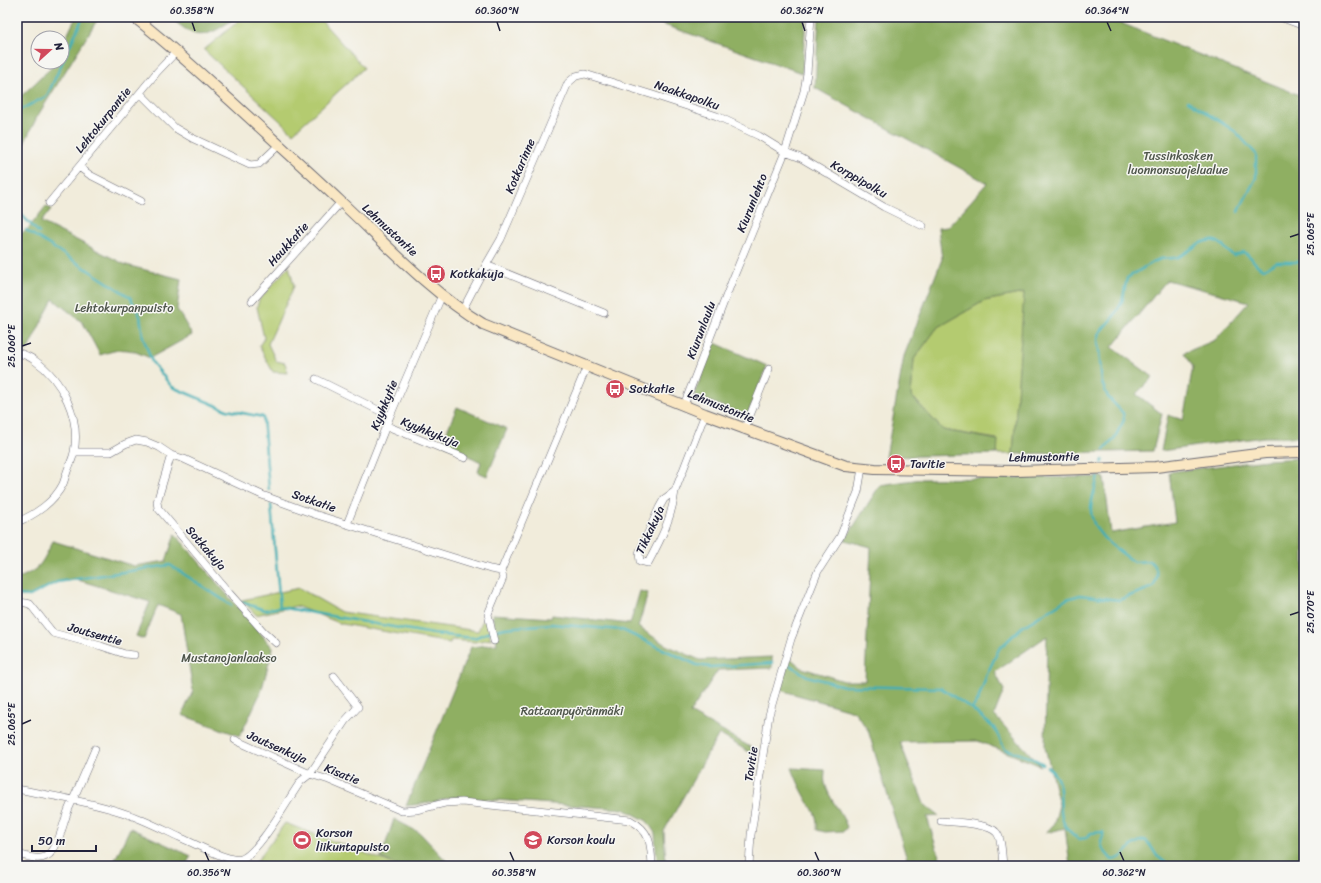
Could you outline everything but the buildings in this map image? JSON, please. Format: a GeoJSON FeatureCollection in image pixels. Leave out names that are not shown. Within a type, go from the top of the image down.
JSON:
{"type":"FeatureCollection","features":[{"type":"Feature","properties":{"kind":"main road","name":"Lehmustontie"},"geometry":{"type":"LineString","coordinates":[[134,17],[176,52],[372,232],[462,311],[483,324],[744,430],[846,466],[862,468],[1016,471],[1156,467],[1265,453],[1304,452]]}},
{"type":"Feature","properties":{"kind":"street","name":"Kiurunlehto"},"geometry":{"type":"LineString","coordinates":[[739,263],[785,152],[804,91],[807,73],[811,17]]}},
{"type":"Feature","properties":{"kind":"street"},"geometry":{"type":"LineString","coordinates":[[1280,17],[1304,26]]}},
{"type":"Feature","properties":{"kind":"street","name":"Lehtokurpantie"},"geometry":{"type":"LineString","coordinates":[[49,203],[176,52]]}},
{"type":"Feature","properties":{"kind":"street","name":"Naakkapolku"},"geometry":{"type":"LineString","coordinates":[[576,76],[585,74],[717,116],[759,136],[785,152]]}},
{"type":"Feature","properties":{"kind":"street","name":"Kotkarinne"},"geometry":{"type":"LineString","coordinates":[[486,265],[501,239],[568,83],[576,76]]}},
{"type":"Feature","properties":{"kind":"street"},"geometry":{"type":"LineString","coordinates":[[140,93],[175,128],[192,138],[250,165],[259,164],[279,145]]}},
{"type":"Feature","properties":{"kind":"street","name":"Korppipolku"},"geometry":{"type":"LineString","coordinates":[[785,152],[801,158],[884,207],[923,226]]}},
{"type":"Feature","properties":{"kind":"street"},"geometry":{"type":"LineString","coordinates":[[79,167],[90,175],[141,201]]}},
{"type":"Feature","properties":{"kind":"street","name":"Haukkatie"},"geometry":{"type":"LineString","coordinates":[[252,301],[341,202]]}},
{"type":"Feature","properties":{"kind":"street","name":"Kiurunlaulu"},"geometry":{"type":"LineString","coordinates":[[684,405],[739,263]]}},
{"type":"Feature","properties":{"kind":"street"},"geometry":{"type":"LineString","coordinates":[[462,311],[486,265],[604,312]]}},
{"type":"Feature","properties":{"kind":"street","name":"Kyyhkytie"},"geometry":{"type":"LineString","coordinates":[[347,524],[390,416],[442,294]]}},
{"type":"Feature","properties":{"kind":"street"},"geometry":{"type":"LineString","coordinates":[[17,352],[33,359],[47,371],[62,390],[70,407],[75,428],[74,452],[63,484],[49,503],[17,522]]}},
{"type":"Feature","properties":{"kind":"street"},"geometry":{"type":"LineString","coordinates":[[494,641],[488,614],[503,578],[501,571],[587,366]]}},
{"type":"Feature","properties":{"kind":"street"},"geometry":{"type":"LineString","coordinates":[[744,430],[769,369]]}},
{"type":"Feature","properties":{"kind":"street"},"geometry":{"type":"LineString","coordinates":[[316,379],[390,416]]}},
{"type":"Feature","properties":{"kind":"street","name":"Tikkakuja"},"geometry":{"type":"LineString","coordinates":[[675,491],[664,499],[658,508],[639,553],[640,561],[648,563],[656,549],[669,519],[675,491],[705,414]]}},
{"type":"Feature","properties":{"kind":"street","name":"Kyyhkykuja"},"geometry":{"type":"LineString","coordinates":[[387,426],[465,458]]}},
{"type":"Feature","properties":{"kind":"street","name":"Sotkatie"},"geometry":{"type":"LineString","coordinates":[[74,452],[110,452],[124,444],[136,440],[147,442],[159,447],[171,455],[184,459],[262,495],[314,514],[490,569],[501,571]]}},
{"type":"Feature","properties":{"kind":"street","name":"Sotkakuja"},"geometry":{"type":"LineString","coordinates":[[171,455],[157,502],[158,508],[230,594],[263,631],[276,643]]}},
{"type":"Feature","properties":{"kind":"street","name":"Tavitie"},"geometry":{"type":"LineString","coordinates":[[749,866],[751,835],[769,715],[791,640],[818,572],[839,539],[858,492],[862,468]]}},
{"type":"Feature","properties":{"kind":"street","name":"Joutsentie"},"geometry":{"type":"LineString","coordinates":[[17,602],[30,604],[53,632],[125,654],[134,655]]}},
{"type":"Feature","properties":{"kind":"street"},"geometry":{"type":"LineString","coordinates":[[310,774],[345,721],[358,707],[334,676]]}},
{"type":"Feature","properties":{"kind":"street","name":"Joutsenkuja"},"geometry":{"type":"LineString","coordinates":[[235,740],[310,774]]}},
{"type":"Feature","properties":{"kind":"street"},"geometry":{"type":"LineString","coordinates":[[17,854],[36,858],[44,858],[50,855],[58,841],[70,806],[95,749]]}},
{"type":"Feature","properties":{"kind":"street","name":"Kisatie"},"geometry":{"type":"LineString","coordinates":[[17,789],[74,799],[121,812],[218,855],[234,860],[241,859],[249,855],[258,846],[301,781],[310,774],[329,780],[402,811],[416,810],[445,803],[462,802],[630,820],[638,824],[647,835],[652,866]]}},
{"type":"Feature","properties":{"kind":"street"},"geometry":{"type":"LineString","coordinates":[[941,821],[974,824],[997,832],[1000,838],[1003,866]]}},
{"type":"Feature","properties":{"kind":"green space"},"geometry":{"type":"Polygon","coordinates":[[[76,17],[99,17],[70,64],[70,30],[76,17]]]}},
{"type":"Feature","properties":{"kind":"green space"},"geometry":{"type":"Polygon","coordinates":[[[169,17],[237,17],[221,28],[202,35],[190,32],[169,17]]]}},
{"type":"Feature","properties":{"kind":"green space"},"geometry":{"type":"Polygon","coordinates":[[[243,17],[318,17],[364,68],[293,133],[204,50],[243,17]]]}},
{"type":"Feature","properties":{"kind":"green space"},"geometry":{"type":"Polygon","coordinates":[[[649,17],[806,17],[802,73],[656,22],[649,17]]]}},
{"type":"Feature","properties":{"kind":"green space","name":"Tussinkosken luonnonsuojelualue"},"geometry":{"type":"Polygon","coordinates":[[[819,17],[1106,17],[1304,97],[1304,437],[1264,437],[1161,451],[1168,415],[1183,420],[1193,366],[1184,353],[1215,340],[1249,302],[1167,280],[1112,347],[1153,377],[1136,394],[1162,414],[1153,451],[1013,454],[1024,293],[984,301],[937,328],[914,359],[911,396],[943,430],[998,440],[997,454],[886,457],[904,356],[942,259],[938,228],[948,227],[987,183],[815,88],[819,17]]]}},
{"type":"Feature","properties":{"kind":"green space"},"geometry":{"type":"Polygon","coordinates":[[[49,70],[66,70],[37,117],[17,158],[17,100],[49,70]]]}},
{"type":"Feature","properties":{"kind":"green space","name":"Lehtokurpanpuisto"},"geometry":{"type":"Polygon","coordinates":[[[46,206],[51,209],[41,222],[126,265],[181,279],[177,309],[192,335],[150,358],[136,352],[126,350],[100,355],[83,323],[53,299],[27,351],[17,348],[17,236],[28,229],[46,206]]]}},
{"type":"Feature","properties":{"kind":"green space"},"geometry":{"type":"Polygon","coordinates":[[[289,266],[294,286],[268,344],[276,361],[285,363],[288,373],[273,372],[259,346],[264,338],[257,307],[259,300],[289,266]]]}},
{"type":"Feature","properties":{"kind":"green space"},"geometry":{"type":"Polygon","coordinates":[[[1025,293],[1013,454],[997,454],[997,439],[943,430],[911,395],[914,359],[937,328],[984,301],[1025,293]]]}},
{"type":"Feature","properties":{"kind":"green space"},"geometry":{"type":"Polygon","coordinates":[[[715,343],[767,366],[747,416],[696,396],[695,392],[715,343]]]}},
{"type":"Feature","properties":{"kind":"green space"},"geometry":{"type":"Polygon","coordinates":[[[457,407],[507,429],[487,476],[478,472],[481,462],[442,443],[457,407]]]}},
{"type":"Feature","properties":{"kind":"green space"},"geometry":{"type":"Polygon","coordinates":[[[1304,458],[1304,866],[1070,866],[1065,828],[1046,833],[1054,824],[1059,805],[1045,747],[1047,636],[995,672],[1004,690],[994,715],[1041,766],[978,741],[900,742],[924,804],[939,816],[927,817],[942,866],[909,866],[868,730],[854,711],[780,690],[790,658],[802,668],[844,681],[865,681],[871,547],[845,540],[880,485],[921,479],[1104,477],[1111,533],[1175,522],[1169,472],[1267,460],[1304,458]]]}},
{"type":"Feature","properties":{"kind":"green space","name":"Mustanojanlaakso"},"geometry":{"type":"Polygon","coordinates":[[[175,534],[273,648],[261,692],[240,736],[182,715],[193,691],[181,614],[158,605],[144,639],[136,636],[150,602],[75,579],[57,582],[29,596],[17,596],[17,579],[31,572],[40,564],[53,541],[134,566],[166,561],[175,534]]]}},
{"type":"Feature","properties":{"kind":"green space"},"geometry":{"type":"Polygon","coordinates":[[[299,588],[341,612],[478,631],[485,615],[491,639],[475,642],[451,640],[450,643],[342,624],[296,606],[256,615],[242,600],[299,588]]]}},
{"type":"Feature","properties":{"kind":"green space","name":"Rattaanpyöränmäki"},"geometry":{"type":"Polygon","coordinates":[[[640,591],[648,593],[638,627],[666,645],[700,660],[772,657],[772,668],[718,670],[690,713],[754,749],[754,755],[719,734],[664,831],[666,866],[657,866],[655,833],[647,821],[624,809],[452,797],[435,802],[406,806],[471,647],[497,644],[492,614],[551,618],[552,615],[630,624],[640,591]]]}},
{"type":"Feature","properties":{"kind":"green space"},"geometry":{"type":"Polygon","coordinates":[[[792,768],[825,770],[827,789],[847,827],[844,831],[825,832],[817,830],[817,820],[792,768]]]}},
{"type":"Feature","properties":{"kind":"green space"},"geometry":{"type":"Polygon","coordinates":[[[394,819],[420,833],[451,866],[399,866],[381,858],[394,819]]]}},
{"type":"Feature","properties":{"kind":"green space","name":"Korson liikuntapuisto"},"geometry":{"type":"Polygon","coordinates":[[[285,823],[399,866],[253,866],[285,823]]]}},
{"type":"Feature","properties":{"kind":"green space"},"geometry":{"type":"Polygon","coordinates":[[[130,828],[191,856],[185,866],[112,866],[130,828]]]}},
{"type":"Feature","properties":{"kind":"waterway"},"geometry":{"type":"LineString","coordinates":[[17,114],[20,110],[47,96],[83,17]]}},
{"type":"Feature","properties":{"kind":"waterway"},"geometry":{"type":"LineString","coordinates":[[1188,101],[1236,132],[1256,154],[1256,178],[1238,212]]}},
{"type":"Feature","properties":{"kind":"waterway"},"geometry":{"type":"LineString","coordinates":[[17,210],[39,233]]}},
{"type":"Feature","properties":{"kind":"waterway"},"geometry":{"type":"LineString","coordinates":[[26,230],[130,297],[140,316],[143,337],[152,362],[172,387],[227,410],[263,417],[269,490]]}},
{"type":"Feature","properties":{"kind":"waterway"},"geometry":{"type":"LineString","coordinates":[[1104,450],[1114,439],[1124,420],[1123,413],[1108,397],[1102,383],[1098,340],[1100,332],[1114,316],[1122,302],[1127,278],[1160,259],[1178,257],[1200,243],[1210,241],[1218,242],[1234,256],[1243,252],[1247,254],[1260,268],[1264,269],[1277,262],[1304,262]]}},
{"type":"Feature","properties":{"kind":"waterway"},"geometry":{"type":"LineString","coordinates":[[972,709],[978,700],[987,674],[999,649],[1022,627],[1067,599],[1080,595],[1119,600],[1153,587],[1157,573],[1150,561],[1134,562],[1106,541],[1092,520],[1092,499],[1098,477]]}},
{"type":"Feature","properties":{"kind":"waterway"},"geometry":{"type":"LineString","coordinates":[[271,505],[280,607]]}},
{"type":"Feature","properties":{"kind":"waterway"},"geometry":{"type":"LineString","coordinates":[[17,595],[30,596],[57,582],[170,565],[231,605]]}},
{"type":"Feature","properties":{"kind":"waterway"},"geometry":{"type":"LineString","coordinates":[[241,602],[265,610],[280,607],[433,634],[474,638],[505,628],[551,624],[622,630],[697,665],[710,667],[773,663]]}},
{"type":"Feature","properties":{"kind":"waterway"},"geometry":{"type":"LineString","coordinates":[[788,664],[807,676],[844,686],[941,688],[972,709],[994,728],[1005,749],[1030,757],[1043,764]]}},
{"type":"Feature","properties":{"kind":"waterway"},"geometry":{"type":"LineString","coordinates":[[1047,767],[1054,773],[1058,780],[1060,787],[1062,816],[1064,823],[1070,832],[1079,839],[1086,838],[1091,833],[1103,832],[1101,845],[1112,860],[1121,857],[1134,844],[1145,840],[1157,856],[1170,866]]}},
{"type":"Feature","properties":{"kind":"place","name":"Kotkakuja"},"geometry":{"type":"Point","coordinates":[436,274]}},
{"type":"Feature","properties":{"kind":"place","name":"Sotkatie"},"geometry":{"type":"Point","coordinates":[615,389]}},
{"type":"Feature","properties":{"kind":"place","name":"Tavitie"},"geometry":{"type":"Point","coordinates":[896,464]}},
{"type":"Feature","properties":{"kind":"place","name":"Korson liikuntapuisto"},"geometry":{"type":"Point","coordinates":[302,840]}},
{"type":"Feature","properties":{"kind":"place","name":"Korson koulu"},"geometry":{"type":"Point","coordinates":[533,840]}}]}
